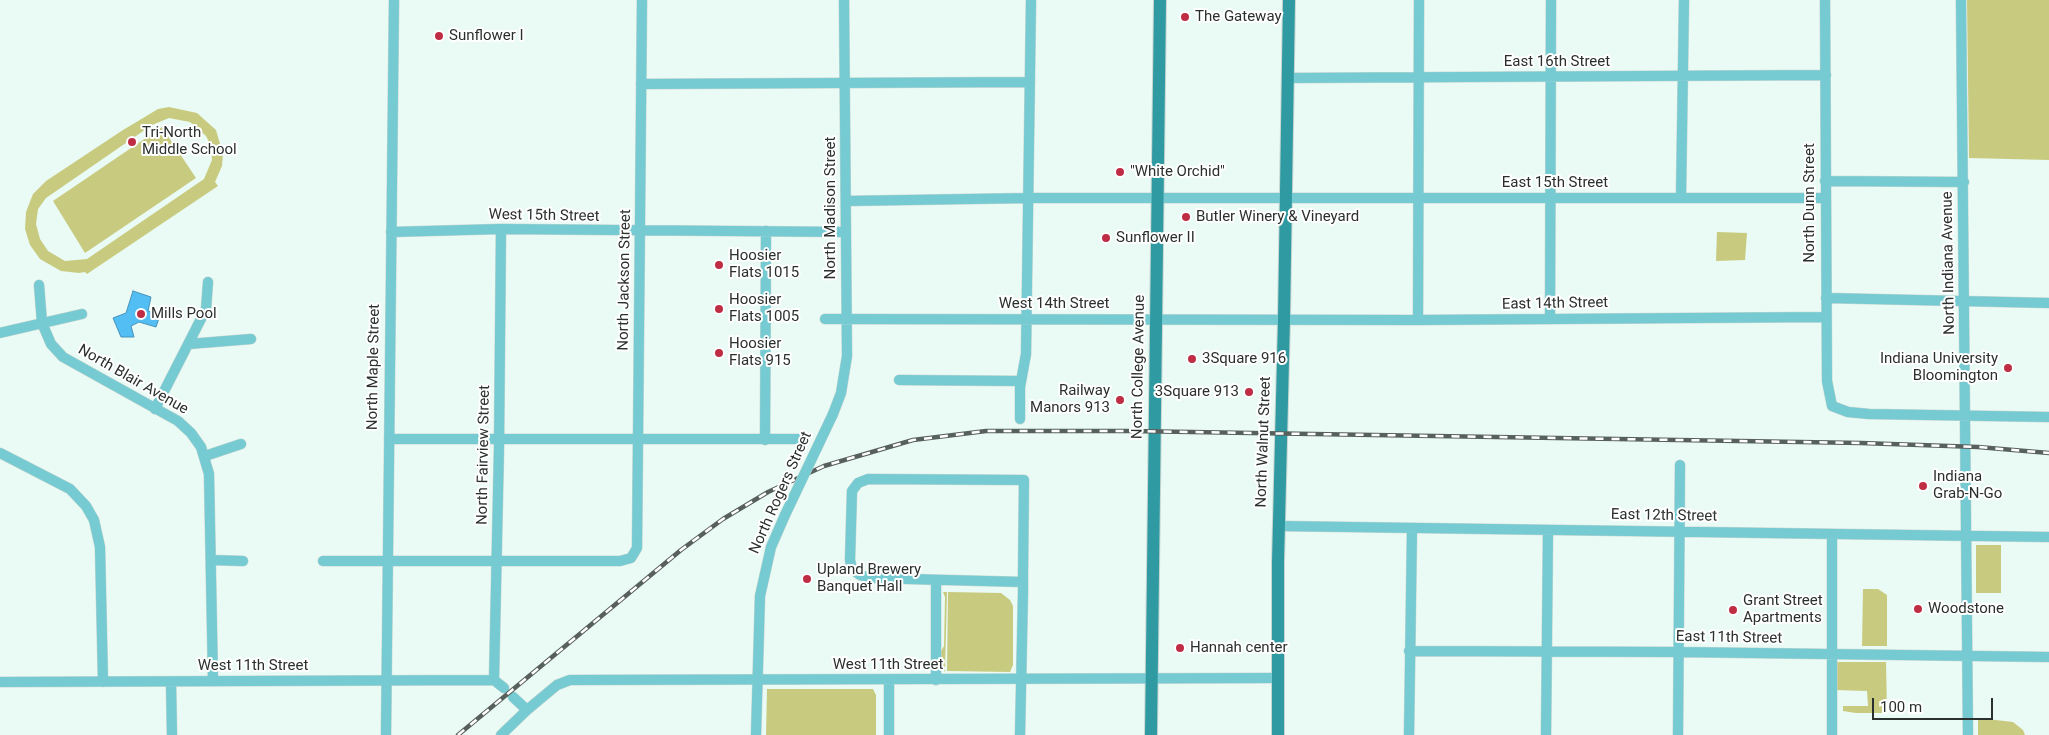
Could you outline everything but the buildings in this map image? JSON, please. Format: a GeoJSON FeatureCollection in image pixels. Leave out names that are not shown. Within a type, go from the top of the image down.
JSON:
{"type":"FeatureCollection","features":[{"type":"Feature","properties":{"kind":"main road","name":"North College Avenue"},"geometry":{"type":"LineString","coordinates":[[1151,735],[1153,428],[1157,319],[1160,0]]}},
{"type":"Feature","properties":{"kind":"main road","name":"North Walnut Street"},"geometry":{"type":"LineString","coordinates":[[1278,735],[1278,526],[1284,319],[1288,0]]}},
{"type":"Feature","properties":{"kind":"street","name":"North Maple Street"},"geometry":{"type":"LineString","coordinates":[[386,735],[394,0]]}},
{"type":"Feature","properties":{"kind":"street","name":"North Jackson Street"},"geometry":{"type":"LineString","coordinates":[[497,562],[620,561],[631,558],[637,548],[642,0]]}},
{"type":"Feature","properties":{"kind":"street","name":"North Madison Street"},"geometry":{"type":"LineString","coordinates":[[833,414],[844,378],[847,321],[844,0]]}},
{"type":"Feature","properties":{"kind":"street"},"geometry":{"type":"LineString","coordinates":[[1020,419],[1021,381],[1026,354],[1027,319],[1031,0]]}},
{"type":"Feature","properties":{"kind":"street"},"geometry":{"type":"LineString","coordinates":[[1418,320],[1419,0]]}},
{"type":"Feature","properties":{"kind":"street"},"geometry":{"type":"LineString","coordinates":[[1550,319],[1551,0]]}},
{"type":"Feature","properties":{"kind":"street"},"geometry":{"type":"LineString","coordinates":[[1681,197],[1684,0]]}},
{"type":"Feature","properties":{"kind":"street","name":"North Dunn Street"},"geometry":{"type":"LineString","coordinates":[[1825,0],[1827,381],[1832,406],[1848,412],[1869,414],[1967,416]]}},
{"type":"Feature","properties":{"kind":"street","name":"North Indiana Avenue"},"geometry":{"type":"LineString","coordinates":[[1961,0],[1967,416],[1968,735]]}},
{"type":"Feature","properties":{"kind":"street","name":"East 16th Street"},"geometry":{"type":"LineString","coordinates":[[1288,78],[1826,75]]}},
{"type":"Feature","properties":{"kind":"street"},"geometry":{"type":"LineString","coordinates":[[641,84],[1030,82]]}},
{"type":"Feature","properties":{"kind":"street"},"geometry":{"type":"LineString","coordinates":[[1825,181],[1964,182]]}},
{"type":"Feature","properties":{"kind":"street","name":"East 15th Street"},"geometry":{"type":"LineString","coordinates":[[1286,200],[1681,197],[1825,198]]}},
{"type":"Feature","properties":{"kind":"street"},"geometry":{"type":"LineString","coordinates":[[846,201],[1030,198],[1286,200]]}},
{"type":"Feature","properties":{"kind":"street","name":"West 15th Street"},"geometry":{"type":"LineString","coordinates":[[391,232],[501,230],[846,232]]}},
{"type":"Feature","properties":{"kind":"street","name":"North Fairview Street"},"geometry":{"type":"LineString","coordinates":[[494,680],[500,440],[501,230]]}},
{"type":"Feature","properties":{"kind":"street"},"geometry":{"type":"LineString","coordinates":[[765,440],[766,231]]}},
{"type":"Feature","properties":{"kind":"street"},"geometry":{"type":"LineString","coordinates":[[155,410],[206,309],[208,282]]}},
{"type":"Feature","properties":{"kind":"street","name":"North Blair Avenue"},"geometry":{"type":"LineString","coordinates":[[39,285],[42,322],[51,344],[69,362],[185,427],[197,440],[205,456],[210,474],[213,681]]}},
{"type":"Feature","properties":{"kind":"street"},"geometry":{"type":"LineString","coordinates":[[1826,298],[2049,302]]}},
{"type":"Feature","properties":{"kind":"street"},"geometry":{"type":"LineString","coordinates":[[0,333],[82,314]]}},
{"type":"Feature","properties":{"kind":"street","name":"East 14th Street"},"geometry":{"type":"LineString","coordinates":[[1284,319],[1826,317]]}},
{"type":"Feature","properties":{"kind":"street","name":"West 14th Street"},"geometry":{"type":"LineString","coordinates":[[825,320],[1284,319]]}},
{"type":"Feature","properties":{"kind":"street"},"geometry":{"type":"LineString","coordinates":[[189,344],[251,338]]}},
{"type":"Feature","properties":{"kind":"street"},"geometry":{"type":"LineString","coordinates":[[899,380],[1021,381]]}},
{"type":"Feature","properties":{"kind":"street","name":"North Rogers Street"},"geometry":{"type":"LineString","coordinates":[[756,735],[760,596],[764,572],[785,515],[833,414]]}},
{"type":"Feature","properties":{"kind":"street"},"geometry":{"type":"LineString","coordinates":[[1967,416],[2049,417]]}},
{"type":"Feature","properties":{"kind":"street"},"geometry":{"type":"LineString","coordinates":[[389,439],[801,439]]}},
{"type":"Feature","properties":{"kind":"street"},"geometry":{"type":"LineString","coordinates":[[205,456],[241,444]]}},
{"type":"Feature","properties":{"kind":"street"},"geometry":{"type":"LineString","coordinates":[[0,453],[70,489],[86,506],[94,520],[100,542],[103,682]]}},
{"type":"Feature","properties":{"kind":"street"},"geometry":{"type":"LineString","coordinates":[[1678,735],[1680,465]]}},
{"type":"Feature","properties":{"kind":"street"},"geometry":{"type":"LineString","coordinates":[[1020,735],[1023,582],[1024,480],[868,479],[857,484],[850,499],[852,569],[860,576],[870,578],[1023,582]]}},
{"type":"Feature","properties":{"kind":"street","name":"East 12th Street"},"geometry":{"type":"LineString","coordinates":[[1278,526],[2049,537]]}},
{"type":"Feature","properties":{"kind":"street"},"geometry":{"type":"LineString","coordinates":[[1409,735],[1412,528]]}},
{"type":"Feature","properties":{"kind":"street"},"geometry":{"type":"LineString","coordinates":[[1546,735],[1548,530]]}},
{"type":"Feature","properties":{"kind":"street"},"geometry":{"type":"LineString","coordinates":[[1832,534],[1830,654],[1832,735]]}},
{"type":"Feature","properties":{"kind":"street"},"geometry":{"type":"LineString","coordinates":[[211,560],[243,561]]}},
{"type":"Feature","properties":{"kind":"street"},"geometry":{"type":"LineString","coordinates":[[323,561],[497,562]]}},
{"type":"Feature","properties":{"kind":"street"},"geometry":{"type":"LineString","coordinates":[[936,580],[936,680]]}},
{"type":"Feature","properties":{"kind":"street","name":"East 11th Street"},"geometry":{"type":"LineString","coordinates":[[1410,651],[1678,652],[2049,657]]}},
{"type":"Feature","properties":{"kind":"street","name":"West 11th Street"},"geometry":{"type":"LineString","coordinates":[[527,710],[566,681],[1278,678]]}},
{"type":"Feature","properties":{"kind":"street"},"geometry":{"type":"LineString","coordinates":[[494,680],[504,688]]}},
{"type":"Feature","properties":{"kind":"street","name":"West 11th Street"},"geometry":{"type":"LineString","coordinates":[[0,682],[494,680]]}},
{"type":"Feature","properties":{"kind":"street"},"geometry":{"type":"LineString","coordinates":[[889,680],[889,735]]}},
{"type":"Feature","properties":{"kind":"street"},"geometry":{"type":"LineString","coordinates":[[171,682],[172,735]]}},
{"type":"Feature","properties":{"kind":"street"},"geometry":{"type":"LineString","coordinates":[[501,735],[527,710],[514,697]]}},
{"type":"Feature","properties":{"kind":"green space"},"geometry":{"type":"Polygon","coordinates":[[[1967,0],[2049,0],[2049,160],[1969,158],[1967,0]]]}},
{"type":"Feature","properties":{"kind":"green space"},"geometry":{"type":"Polygon","coordinates":[[[169,107],[197,113],[216,130],[223,154],[222,166],[215,182],[218,186],[87,274],[85,272],[61,271],[40,259],[30,245],[25,229],[26,212],[33,194],[46,181],[158,109],[169,107]],[[169,118],[152,125],[46,198],[38,209],[36,224],[40,239],[48,251],[65,261],[87,259],[204,179],[212,160],[211,146],[206,136],[190,122],[169,118]]]}},
{"type":"Feature","properties":{"kind":"green space"},"geometry":{"type":"Polygon","coordinates":[[[162,127],[196,178],[85,253],[53,201],[162,127]]]}},
{"type":"Feature","properties":{"kind":"green space"},"geometry":{"type":"Polygon","coordinates":[[[1717,232],[1747,233],[1745,260],[1716,261],[1717,232]]]}},
{"type":"Feature","properties":{"kind":"green space"},"geometry":{"type":"Polygon","coordinates":[[[1976,545],[2001,545],[2001,593],[1976,593],[1976,545]]]}},
{"type":"Feature","properties":{"kind":"green space"},"geometry":{"type":"Polygon","coordinates":[[[1863,589],[1878,589],[1887,595],[1887,646],[1862,646],[1863,589]]]}},
{"type":"Feature","properties":{"kind":"green space"},"geometry":{"type":"Polygon","coordinates":[[[943,592],[947,592],[945,672],[941,666],[941,651],[944,646],[945,597],[943,592]]]}},
{"type":"Feature","properties":{"kind":"green space"},"geometry":{"type":"Polygon","coordinates":[[[948,592],[1001,593],[1010,600],[1013,606],[1013,665],[1010,672],[947,671],[948,592]]]}},
{"type":"Feature","properties":{"kind":"green space"},"geometry":{"type":"Polygon","coordinates":[[[1833,662],[1886,662],[1887,713],[1843,711],[1843,706],[1868,706],[1867,691],[1834,690],[1833,662]]]}},
{"type":"Feature","properties":{"kind":"green space"},"geometry":{"type":"Polygon","coordinates":[[[767,689],[873,689],[876,695],[876,735],[766,735],[767,689]]]}},
{"type":"Feature","properties":{"kind":"green space"},"geometry":{"type":"Polygon","coordinates":[[[1978,718],[2013,722],[2023,730],[2025,735],[1978,735],[1978,718]]]}},
{"type":"Feature","properties":{"kind":"water","name":"Mills Pool"},"geometry":{"type":"Polygon","coordinates":[[[133,291],[151,297],[148,311],[160,315],[156,327],[139,322],[131,326],[134,337],[121,337],[113,318],[126,313],[133,291]]]}},
{"type":"Feature","properties":{"kind":"railway"},"geometry":{"type":"LineString","coordinates":[[458,735],[681,550],[723,519],[768,492],[824,466],[913,440],[986,431],[1130,431],[1861,443],[1978,447],[2049,453]]}},
{"type":"Feature","properties":{"kind":"place","name":"The Gateway"},"geometry":{"type":"Point","coordinates":[1185,17]}},
{"type":"Feature","properties":{"kind":"place","name":"Sunflower I"},"geometry":{"type":"Point","coordinates":[439,36]}},
{"type":"Feature","properties":{"kind":"place","name":"Tri-North Middle School"},"geometry":{"type":"Point","coordinates":[132,142]}},
{"type":"Feature","properties":{"kind":"place","name":"\"White Orchid\""},"geometry":{"type":"Point","coordinates":[1120,172]}},
{"type":"Feature","properties":{"kind":"place","name":"Butler Winery & Vineyard"},"geometry":{"type":"Point","coordinates":[1186,217]}},
{"type":"Feature","properties":{"kind":"place","name":"Sunflower II"},"geometry":{"type":"Point","coordinates":[1106,238]}},
{"type":"Feature","properties":{"kind":"place","name":"Hoosier Flats 1015"},"geometry":{"type":"Point","coordinates":[719,265]}},
{"type":"Feature","properties":{"kind":"place","name":"Hoosier Flats 1005"},"geometry":{"type":"Point","coordinates":[719,309]}},
{"type":"Feature","properties":{"kind":"place","name":"Mills Pool"},"geometry":{"type":"Point","coordinates":[141,314]}},
{"type":"Feature","properties":{"kind":"place","name":"Hoosier Flats 915"},"geometry":{"type":"Point","coordinates":[719,353]}},
{"type":"Feature","properties":{"kind":"place","name":"3Square 916"},"geometry":{"type":"Point","coordinates":[1192,359]}},
{"type":"Feature","properties":{"kind":"place","name":"Indiana University Bloomington"},"geometry":{"type":"Point","coordinates":[2008,368]}},
{"type":"Feature","properties":{"kind":"place","name":"3Square 913"},"geometry":{"type":"Point","coordinates":[1249,392]}},
{"type":"Feature","properties":{"kind":"place","name":"Railway Manors 913"},"geometry":{"type":"Point","coordinates":[1120,400]}},
{"type":"Feature","properties":{"kind":"place","name":"Indiana Grab-N-Go"},"geometry":{"type":"Point","coordinates":[1923,486]}},
{"type":"Feature","properties":{"kind":"place","name":"Upland Brewery Banquet Hall"},"geometry":{"type":"Point","coordinates":[807,579]}},
{"type":"Feature","properties":{"kind":"place","name":"Woodstone"},"geometry":{"type":"Point","coordinates":[1918,609]}},
{"type":"Feature","properties":{"kind":"place","name":"Grant Street Apartments"},"geometry":{"type":"Point","coordinates":[1733,610]}},
{"type":"Feature","properties":{"kind":"place","name":"Hannah center"},"geometry":{"type":"Point","coordinates":[1180,648]}}]}
